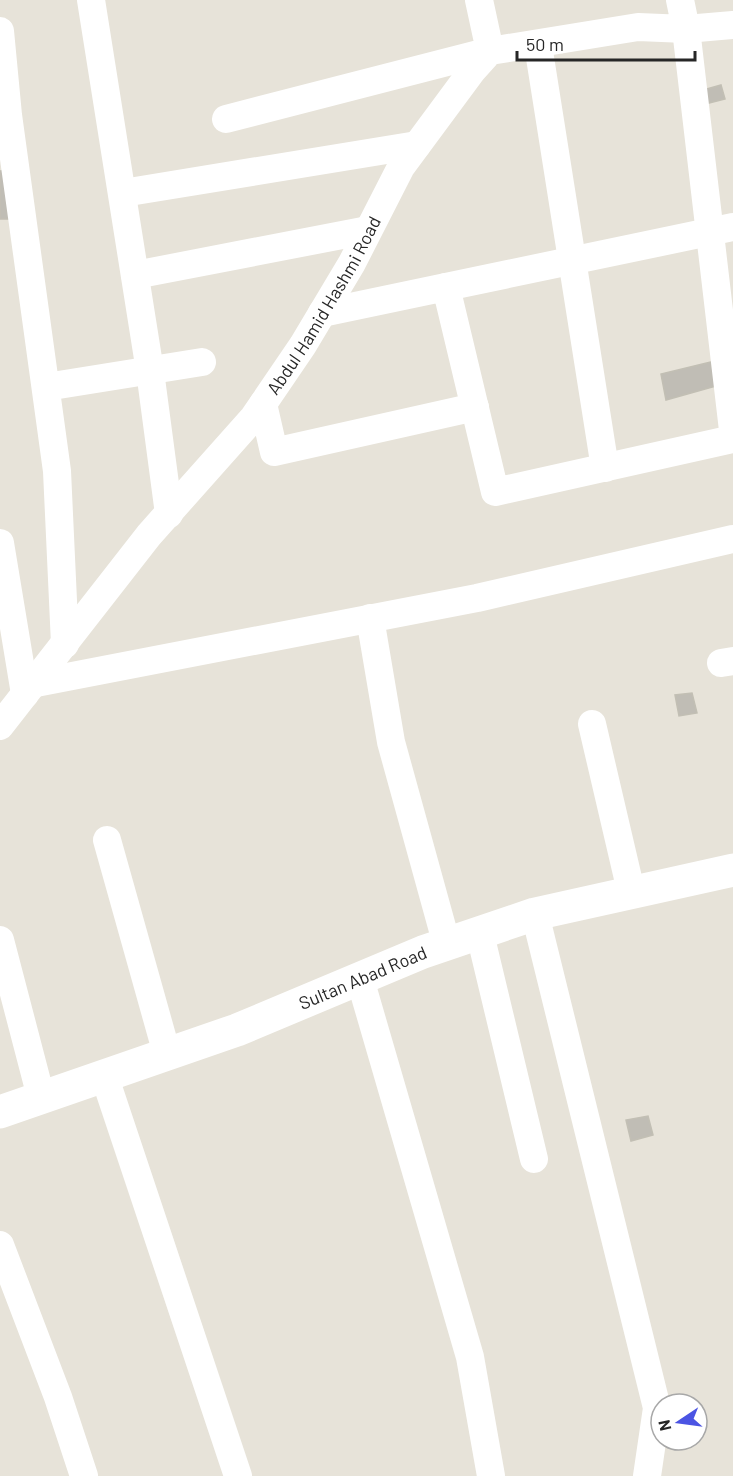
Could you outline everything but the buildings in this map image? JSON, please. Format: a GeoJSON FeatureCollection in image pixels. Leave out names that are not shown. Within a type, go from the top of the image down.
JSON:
{"type":"FeatureCollection","features":[{"type":"Feature","properties":{"kind":"street"},"geometry":{"type":"LineString","coordinates":[[91,0],[123,193],[169,514]]}},
{"type":"Feature","properties":{"kind":"street"},"geometry":{"type":"LineString","coordinates":[[479,0],[490,51]]}},
{"type":"Feature","properties":{"kind":"street"},"geometry":{"type":"LineString","coordinates":[[680,0],[721,229],[733,430]]}},
{"type":"Feature","properties":{"kind":"street"},"geometry":{"type":"LineString","coordinates":[[225,119],[490,51],[638,27],[686,29],[733,25]]}},
{"type":"Feature","properties":{"kind":"street"},"geometry":{"type":"LineString","coordinates":[[0,32],[8,115],[57,471],[65,644]]}},
{"type":"Feature","properties":{"kind":"street"},"geometry":{"type":"LineString","coordinates":[[537,45],[605,468]]}},
{"type":"Feature","properties":{"kind":"street","name":"Abdul Hamid Hashmi Road"},"geometry":{"type":"LineString","coordinates":[[0,726],[169,514],[263,405],[322,313],[401,167],[472,71],[490,51]]}},
{"type":"Feature","properties":{"kind":"street"},"geometry":{"type":"LineString","coordinates":[[123,193],[417,145]]}},
{"type":"Feature","properties":{"kind":"street"},"geometry":{"type":"LineString","coordinates":[[322,313],[721,229]]}},
{"type":"Feature","properties":{"kind":"street"},"geometry":{"type":"LineString","coordinates":[[135,275],[368,230]]}},
{"type":"Feature","properties":{"kind":"street"},"geometry":{"type":"LineString","coordinates":[[446,287],[495,492],[733,439]]}},
{"type":"Feature","properties":{"kind":"street"},"geometry":{"type":"LineString","coordinates":[[46,387],[202,362]]}},
{"type":"Feature","properties":{"kind":"street"},"geometry":{"type":"LineString","coordinates":[[263,405],[274,452],[475,407]]}},
{"type":"Feature","properties":{"kind":"street"},"geometry":{"type":"LineString","coordinates":[[0,543],[30,689],[477,598],[733,538]]}},
{"type":"Feature","properties":{"kind":"street"},"geometry":{"type":"LineString","coordinates":[[370,618],[391,742],[447,945]]}},
{"type":"Feature","properties":{"kind":"street"},"geometry":{"type":"LineString","coordinates":[[592,724],[631,891]]}},
{"type":"Feature","properties":{"kind":"street"},"geometry":{"type":"LineString","coordinates":[[107,840],[167,1054]]}},
{"type":"Feature","properties":{"kind":"street","name":"Sultan Abad Road"},"geometry":{"type":"LineString","coordinates":[[0,1112],[237,1030],[423,952],[535,914],[733,870]]}},
{"type":"Feature","properties":{"kind":"street"},"geometry":{"type":"LineString","coordinates":[[535,914],[657,1408],[646,1476]]}},
{"type":"Feature","properties":{"kind":"street"},"geometry":{"type":"LineString","coordinates":[[480,934],[534,1159]]}},
{"type":"Feature","properties":{"kind":"street"},"geometry":{"type":"LineString","coordinates":[[0,940],[41,1097]]}},
{"type":"Feature","properties":{"kind":"street"},"geometry":{"type":"LineString","coordinates":[[360,979],[470,1357],[491,1476]]}},
{"type":"Feature","properties":{"kind":"street"},"geometry":{"type":"LineString","coordinates":[[104,1075],[238,1476]]}},
{"type":"Feature","properties":{"kind":"street"},"geometry":{"type":"LineString","coordinates":[[0,1245],[58,1397],[84,1476]]}}]}
